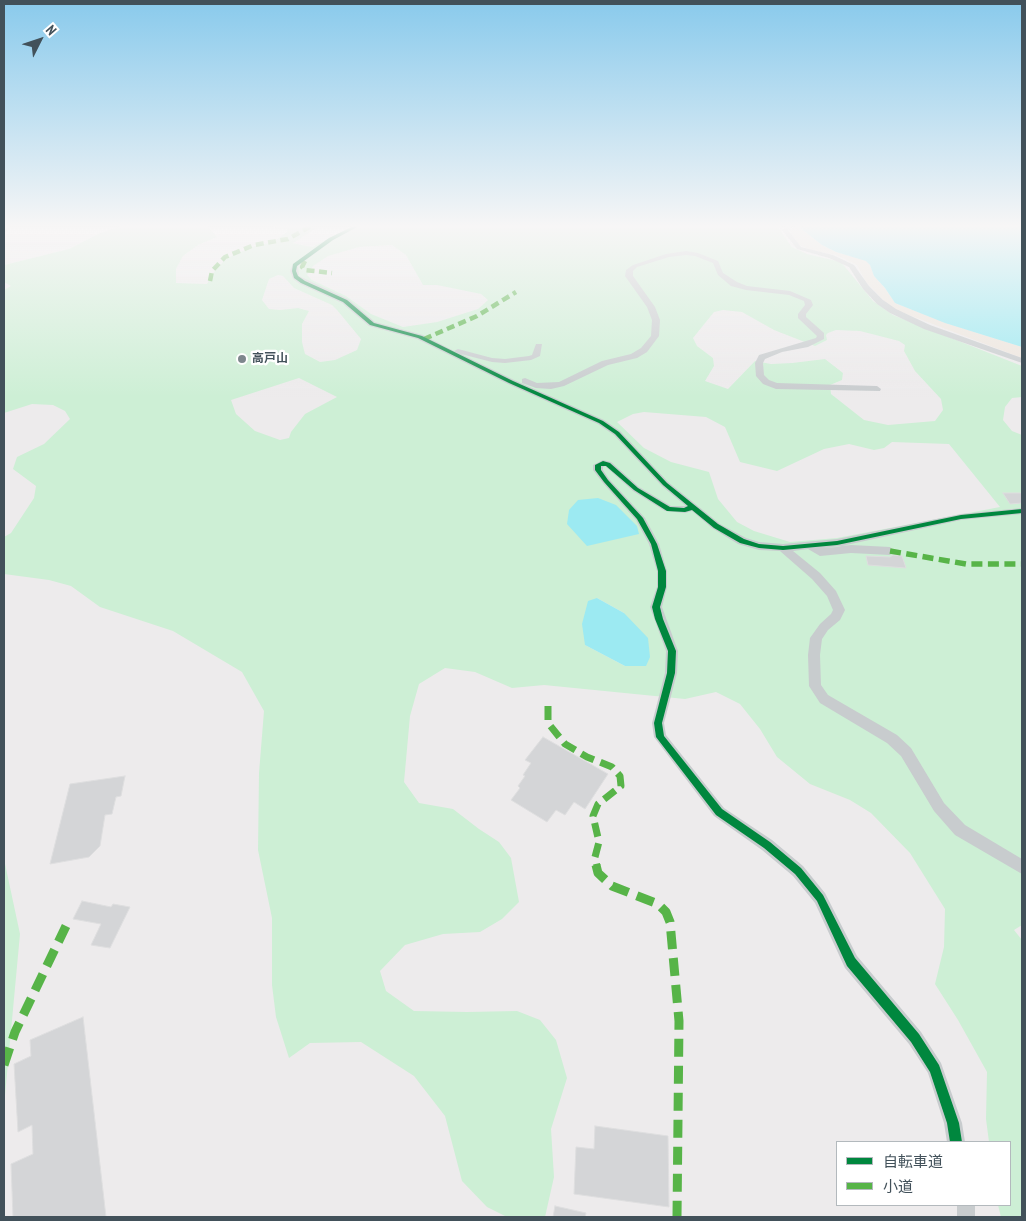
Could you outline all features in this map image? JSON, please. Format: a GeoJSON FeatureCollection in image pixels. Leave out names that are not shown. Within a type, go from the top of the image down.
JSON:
{"type":"FeatureCollection","features":[{"type":"Feature","properties":{"kind":"street"},"geometry":{"type":"LineString","coordinates":[[305,283],[345,301],[372,324],[424,339],[511,382],[601,422],[617,433],[665,484],[693,508],[716,526],[742,540],[759,546],[784,548],[836,543],[961,517],[1022,511]]}},
{"type":"Feature","properties":{"kind":"street"},"geometry":{"type":"LineString","coordinates":[[511,382],[517,380],[536,385],[551,386],[561,384],[605,363],[634,356],[644,350],[654,336],[656,320],[650,307],[634,283]]}},
{"type":"Feature","properties":{"kind":"street"},"geometry":{"type":"LineString","coordinates":[[733,283],[746,288],[790,293],[807,300],[809,305],[802,314],[802,318],[821,335],[820,339],[805,345],[780,350],[762,357],[759,363],[760,376],[766,382],[776,386],[877,389]]}},
{"type":"Feature","properties":{"kind":"street"},"geometry":{"type":"LineString","coordinates":[[863,283],[880,302],[893,311],[928,327],[1022,361]]}},
{"type":"Feature","properties":{"kind":"street"},"geometry":{"type":"LineString","coordinates":[[424,339],[435,340],[468,354],[505,361],[536,356],[539,346]]}},
{"type":"Feature","properties":{"kind":"street"},"geometry":{"type":"LineString","coordinates":[[693,508],[685,510],[669,509],[636,489],[608,464],[598,465],[598,470],[606,481],[640,518],[654,544],[662,571],[662,587],[656,608],[672,651],[671,673],[658,723],[660,737],[719,812],[767,845],[798,871],[820,898],[851,962],[915,1038],[935,1069],[953,1123],[956,1141]]}},
{"type":"Feature","properties":{"kind":"street"},"geometry":{"type":"LineString","coordinates":[[810,546],[820,552],[851,549],[890,551]]}},
{"type":"Feature","properties":{"kind":"street"},"geometry":{"type":"LineString","coordinates":[[784,548],[816,576],[832,594],[839,610],[836,617],[824,627],[816,638],[815,686],[824,699],[892,739],[906,752],[939,807],[960,830],[1022,867]]}},
{"type":"Feature","properties":{"kind":"green space"},"geometry":{"type":"Polygon","coordinates":[[[6,283],[268,283],[262,300],[269,309],[298,308],[309,311],[302,324],[302,342],[305,354],[320,362],[335,360],[357,350],[361,339],[332,305],[294,288],[289,283],[318,283],[346,296],[371,314],[403,327],[437,322],[478,309],[488,300],[481,294],[437,285],[423,285],[422,283],[858,283],[873,301],[893,315],[1022,366],[1022,397],[1012,398],[1005,407],[1003,420],[1012,431],[1022,435],[1022,925],[1014,930],[1022,940],[1022,1217],[1001,1217],[998,1206],[1011,1206],[1011,1141],[989,1141],[986,1119],[987,1072],[935,984],[944,947],[945,909],[910,853],[871,813],[850,800],[810,784],[777,757],[760,729],[740,704],[716,692],[685,699],[544,685],[512,688],[475,672],[445,668],[419,684],[410,716],[404,782],[419,803],[453,809],[499,842],[511,858],[519,902],[502,919],[480,932],[443,934],[405,945],[380,971],[386,991],[414,1011],[517,1011],[540,1020],[556,1040],[567,1078],[551,1129],[554,1177],[545,1217],[507,1217],[487,1207],[462,1181],[445,1116],[414,1076],[361,1042],[310,1043],[289,1058],[276,1017],[272,985],[272,918],[258,850],[259,773],[264,711],[242,672],[173,631],[100,607],[71,586],[49,580],[4,574],[4,537],[11,533],[34,498],[36,486],[13,469],[17,457],[44,444],[70,419],[65,411],[53,405],[32,404],[4,413],[4,290],[11,286],[6,283]],[[723,310],[714,312],[693,338],[697,346],[713,358],[714,366],[705,381],[728,389],[755,361],[771,364],[825,359],[843,373],[842,380],[830,385],[831,394],[864,420],[888,425],[935,421],[943,410],[941,399],[915,371],[904,351],[905,345],[899,341],[860,331],[836,330],[826,335],[827,340],[815,346],[774,330],[742,312],[723,310]],[[299,378],[231,400],[236,414],[255,431],[280,440],[289,438],[291,432],[305,414],[337,397],[299,378]],[[644,412],[633,414],[617,422],[644,448],[671,462],[709,472],[718,499],[737,522],[754,531],[790,542],[837,538],[1000,507],[949,444],[892,442],[884,448],[874,450],[849,444],[824,449],[777,471],[740,462],[725,427],[706,417],[644,412]],[[597,598],[585,645],[625,666],[624,613],[597,598]]]}},
{"type":"Feature","properties":{"kind":"green space"},"geometry":{"type":"Polygon","coordinates":[[[4,859],[20,934],[4,1106],[4,859]]]}},
{"type":"Feature","properties":{"kind":"sand"},"geometry":{"type":"Polygon","coordinates":[[[867,283],[880,283],[895,303],[946,323],[1022,347],[1022,358],[896,310],[886,303],[867,283]]]}},
{"type":"Feature","properties":{"kind":"water"},"geometry":{"type":"Polygon","coordinates":[[[880,283],[1022,283],[1022,347],[945,323],[895,303],[880,283]]]}},
{"type":"Feature","properties":{"kind":"water"},"geometry":{"type":"Polygon","coordinates":[[[598,498],[616,505],[637,526],[639,534],[587,546],[567,524],[569,510],[578,500],[598,498]]]}},
{"type":"Feature","properties":{"kind":"water"},"geometry":{"type":"Polygon","coordinates":[[[597,598],[624,613],[648,638],[650,657],[646,666],[625,666],[585,645],[582,624],[588,601],[597,598]]]}},
{"type":"Feature","properties":{"kind":"building"},"geometry":{"type":"Polygon","coordinates":[[[1003,493],[1022,493],[1022,503],[1010,504],[1003,493]]]}},
{"type":"Feature","properties":{"kind":"building"},"geometry":{"type":"Polygon","coordinates":[[[893,555],[902,556],[906,568],[868,565],[866,556],[890,557],[893,555]]]}},
{"type":"Feature","properties":{"kind":"building"},"geometry":{"type":"Polygon","coordinates":[[[543,737],[608,774],[585,809],[574,802],[565,815],[556,810],[547,822],[511,800],[520,788],[518,786],[531,763],[525,760],[543,737]]]}},
{"type":"Feature","properties":{"kind":"building"},"geometry":{"type":"Polygon","coordinates":[[[125,776],[121,796],[116,797],[112,814],[105,815],[100,846],[89,857],[50,864],[70,784],[125,776]]]}},
{"type":"Feature","properties":{"kind":"building"},"geometry":{"type":"Polygon","coordinates":[[[82,901],[111,907],[113,904],[130,907],[110,948],[91,945],[101,924],[73,919],[82,901]]]}},
{"type":"Feature","properties":{"kind":"building"},"geometry":{"type":"Polygon","coordinates":[[[83,1017],[106,1217],[13,1217],[11,1164],[33,1154],[32,1125],[18,1132],[14,1064],[31,1056],[30,1040],[83,1017]]]}},
{"type":"Feature","properties":{"kind":"building"},"geometry":{"type":"Polygon","coordinates":[[[595,1126],[668,1136],[669,1207],[574,1194],[576,1147],[594,1149],[595,1126]]]}},
{"type":"Feature","properties":{"kind":"building"},"geometry":{"type":"Polygon","coordinates":[[[555,1206],[586,1213],[585,1217],[553,1217],[555,1206]]]}},
{"type":"Feature","properties":{"kind":"marked path"},"geometry":{"type":"LineString","coordinates":[[424,339],[477,316],[516,292]]}},
{"type":"Feature","properties":{"kind":"marked path"},"geometry":{"type":"LineString","coordinates":[[890,551],[966,564],[1022,564]]}},
{"type":"Feature","properties":{"kind":"marked path"},"geometry":{"type":"LineString","coordinates":[[548,706],[548,723],[565,744],[587,757],[612,767],[620,776],[621,786],[598,804],[593,816],[599,842],[595,857],[598,873],[612,886],[658,904],[666,912],[670,922],[679,1021],[677,1217]]}},
{"type":"Feature","properties":{"kind":"marked path"},"geometry":{"type":"LineString","coordinates":[[4,1065],[15,1032],[66,926]]}},
{"type":"Feature","properties":{"kind":"cycle path"},"geometry":{"type":"LineString","coordinates":[[305,283],[345,301],[372,324],[420,337],[511,382],[601,422],[617,433],[665,484],[716,526],[742,541],[759,546],[783,548],[837,543],[961,517],[1022,511]]}},
{"type":"Feature","properties":{"kind":"cycle path"},"geometry":{"type":"LineString","coordinates":[[693,507],[685,510],[669,509],[636,489],[608,464],[598,465],[598,470],[606,481],[640,518],[654,544],[662,571],[662,587],[656,607],[672,651],[671,673],[658,723],[660,737],[719,812],[767,845],[798,871],[820,898],[851,962],[915,1038],[935,1069],[953,1123],[956,1141]]}},
{"type":"Feature","properties":{"kind":"place","name":"高戸山"},"geometry":{"type":"Point","coordinates":[242,359]}}]}
